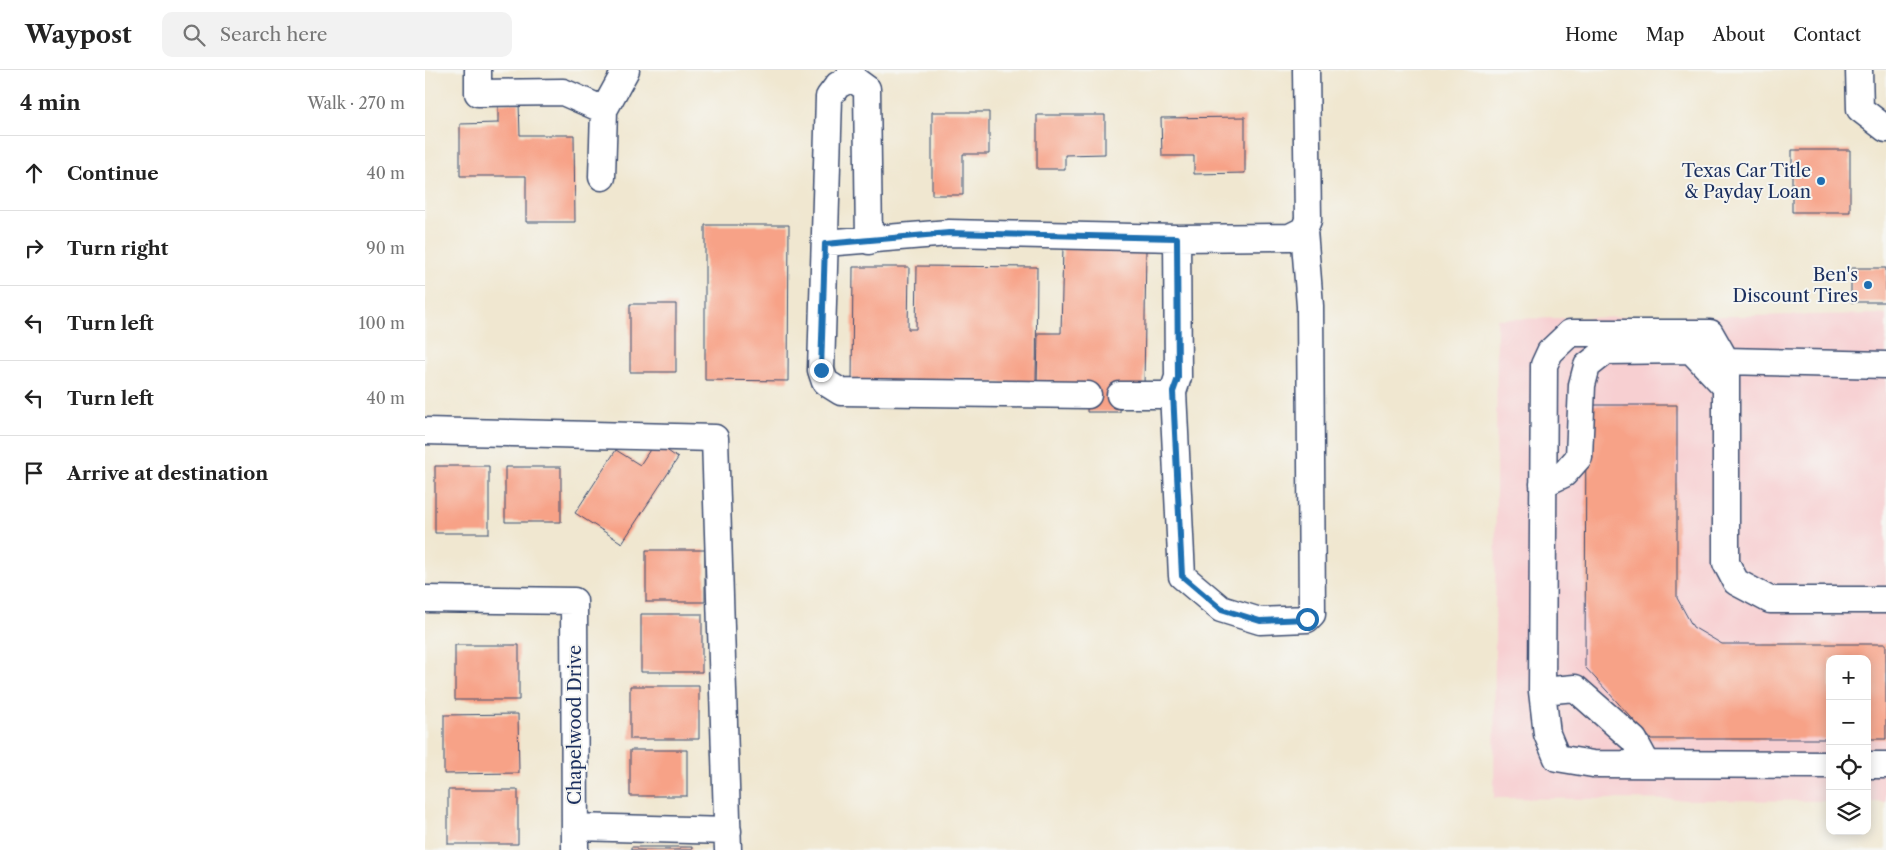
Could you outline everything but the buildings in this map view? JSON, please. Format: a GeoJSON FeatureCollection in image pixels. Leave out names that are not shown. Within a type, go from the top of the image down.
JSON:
{"type":"FeatureCollection","features":[{"type":"Feature","properties":{"kind":"street"},"geometry":{"type":"LineString","coordinates":[[478,70],[477,93],[563,81],[603,110]]}},
{"type":"Feature","properties":{"kind":"street"},"geometry":{"type":"LineString","coordinates":[[602,178],[603,110],[626,70]]}},
{"type":"Feature","properties":{"kind":"street"},"geometry":{"type":"LineString","coordinates":[[1177,238],[1178,378],[1173,392],[1182,576],[1221,609],[1260,621],[1307,619],[1312,614],[1310,306],[1304,230],[1308,220],[1306,70]]}},
{"type":"Feature","properties":{"kind":"street"},"geometry":{"type":"LineString","coordinates":[[1859,70],[1860,109],[1886,129]]}},
{"type":"Feature","properties":{"kind":"street"},"geometry":{"type":"LineString","coordinates":[[869,241],[867,90],[851,74],[838,85],[829,97],[821,370],[825,382],[841,392],[1088,395]]}},
{"type":"Feature","properties":{"kind":"street"},"geometry":{"type":"LineString","coordinates":[[825,244],[949,233],[1177,238],[1290,237],[1304,230]]}},
{"type":"Feature","properties":{"kind":"street"},"geometry":{"type":"LineString","coordinates":[[1826,764],[1593,764],[1557,758],[1547,734],[1542,691],[1545,366],[1550,352],[1570,333],[1710,333],[1726,361],[1726,563],[1736,582],[1770,600],[1886,600]]}},
{"type":"Feature","properties":{"kind":"street"},"geometry":{"type":"LineString","coordinates":[[1543,484],[1564,474],[1579,457],[1582,385],[1587,366],[1606,352],[1691,350],[1726,387]]}},
{"type":"Feature","properties":{"kind":"street"},"geometry":{"type":"LineString","coordinates":[[1726,361],[1886,365]]}},
{"type":"Feature","properties":{"kind":"street"},"geometry":{"type":"LineString","coordinates":[[1121,396],[1164,396],[1173,392]]}},
{"type":"Feature","properties":{"kind":"street"},"geometry":{"type":"LineString","coordinates":[[425,431],[715,438],[728,840],[575,839]]}},
{"type":"Feature","properties":{"kind":"street","name":"Chapelwood Drive"},"geometry":{"type":"LineString","coordinates":[[425,599],[574,601],[575,839]]}},
{"type":"Feature","properties":{"kind":"street"},"geometry":{"type":"LineString","coordinates":[[1542,691],[1575,688],[1634,740],[1647,764]]}},
{"type":"Feature","properties":{"kind":"street"},"geometry":{"type":"LineString","coordinates":[[1871,765],[1886,765]]}},
{"type":"Feature","properties":{"kind":"shaded area"},"geometry":{"type":"Polygon","coordinates":[[[1886,314],[1886,802],[1871,802],[1871,655],[1826,655],[1826,801],[1494,798],[1497,319],[1886,314]]]}},
{"type":"Feature","properties":{"kind":"place","name":"Texas Car Title & Payday Loan"},"geometry":{"type":"Point","coordinates":[1821,181]}},
{"type":"Feature","properties":{"kind":"place","name":"Ben's Discount Tires"},"geometry":{"type":"Point","coordinates":[1868,285]}},
{"type":"Feature","properties":{"kind":"route"},"geometry":{"type":"LineString","coordinates":[[821,370],[825,244],[949,233],[1177,238],[1178,378],[1173,392],[1182,576],[1221,609],[1260,621],[1307,619]]}}]}
